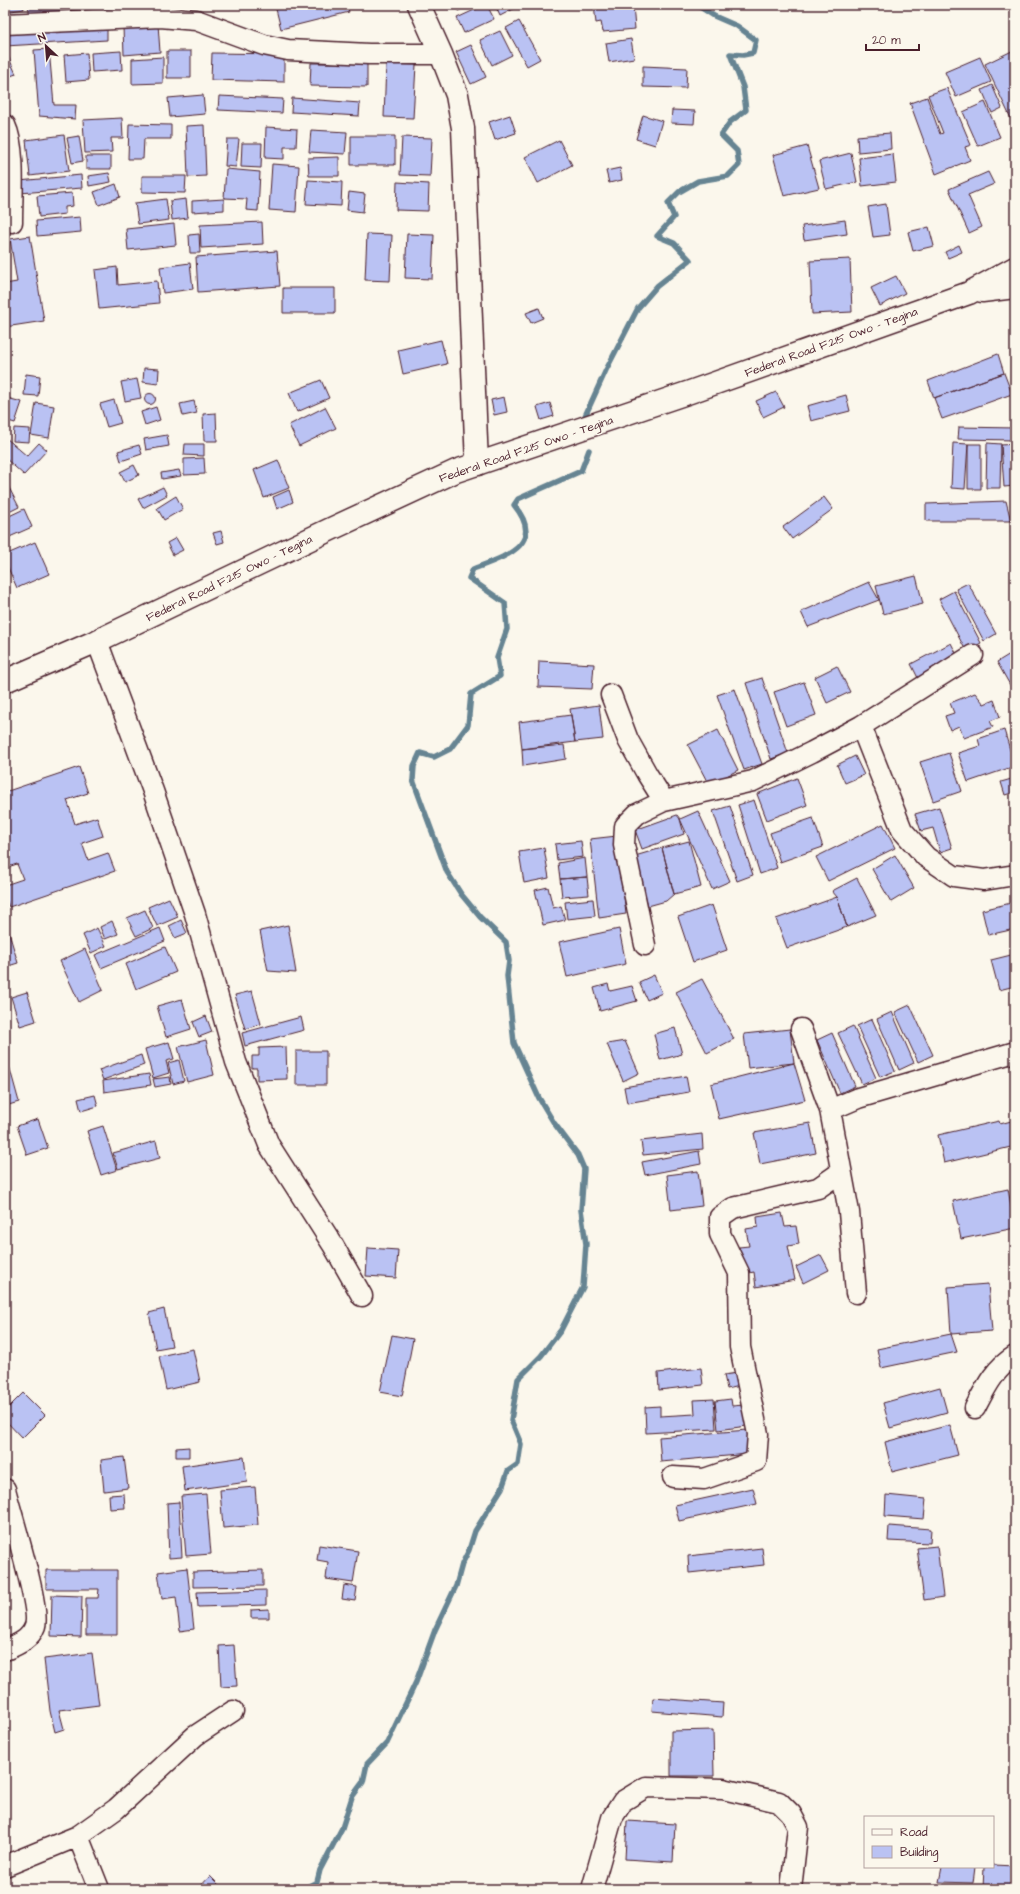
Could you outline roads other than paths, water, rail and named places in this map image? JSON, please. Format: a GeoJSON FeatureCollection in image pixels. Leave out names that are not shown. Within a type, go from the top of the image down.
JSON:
{"type":"FeatureCollection","features":[{"type":"Feature","properties":{"kind":"main road"},"geometry":{"type":"LineString","coordinates":[[420,5],[442,54],[457,95],[463,128],[477,464]]}},
{"type":"Feature","properties":{"kind":"main road","name":"Federal Road F.215 Owo - Tegina"},"geometry":{"type":"LineString","coordinates":[[5,681],[97,641],[331,529],[477,464],[690,392],[969,293],[1015,268]]}},
{"type":"Feature","properties":{"kind":"main road"},"geometry":{"type":"LineString","coordinates":[[969,293],[1015,287]]}},
{"type":"Feature","properties":{"kind":"street"},"geometry":{"type":"LineString","coordinates":[[5,24],[160,17],[196,20],[264,45],[288,50],[369,54],[442,54]]}},
{"type":"Feature","properties":{"kind":"street"},"geometry":{"type":"LineString","coordinates":[[5,125],[11,148],[12,222]]}},
{"type":"Feature","properties":{"kind":"street"},"geometry":{"type":"LineString","coordinates":[[97,641],[156,798],[195,914],[236,1062],[269,1145],[333,1245],[362,1296]]}},
{"type":"Feature","properties":{"kind":"street"},"geometry":{"type":"LineString","coordinates":[[645,945],[624,845],[625,826],[637,814],[664,801],[753,781],[861,726],[973,655]]}},
{"type":"Feature","properties":{"kind":"street"},"geometry":{"type":"LineString","coordinates":[[611,695],[628,740],[664,801]]}},
{"type":"Feature","properties":{"kind":"street"},"geometry":{"type":"LineString","coordinates":[[861,726],[902,830],[926,857],[954,876],[984,880],[1015,875]]}},
{"type":"Feature","properties":{"kind":"street"},"geometry":{"type":"LineString","coordinates":[[801,1029],[830,1110],[849,1212],[856,1293]]}},
{"type":"Feature","properties":{"kind":"street"},"geometry":{"type":"LineString","coordinates":[[830,1110],[858,1098],[1015,1052]]}},
{"type":"Feature","properties":{"kind":"street"},"geometry":{"type":"LineString","coordinates":[[673,1477],[704,1479],[756,1461],[758,1434],[740,1347],[739,1273],[720,1234],[720,1217],[733,1208],[818,1188],[841,1172]]}},
{"type":"Feature","properties":{"kind":"street"},"geometry":{"type":"LineString","coordinates":[[975,1408],[1003,1363],[1015,1356]]}},
{"type":"Feature","properties":{"kind":"street"},"geometry":{"type":"LineString","coordinates":[[5,1489],[36,1605],[35,1626],[24,1642],[5,1650]]}},
{"type":"Feature","properties":{"kind":"street"},"geometry":{"type":"LineString","coordinates":[[5,1866],[78,1836],[116,1809],[195,1736],[233,1711]]}},
{"type":"Feature","properties":{"kind":"street"},"geometry":{"type":"LineString","coordinates":[[592,1889],[612,1818],[623,1801],[646,1787],[723,1789],[779,1802],[791,1814],[798,1827],[791,1889]]}},
{"type":"Feature","properties":{"kind":"street"},"geometry":{"type":"LineString","coordinates":[[78,1836],[99,1889]]}},
{"type":"Feature","properties":{"kind":"waterway"},"geometry":{"type":"LineString","coordinates":[[585,416],[606,370],[638,308],[657,286],[690,260],[674,243],[657,236],[674,217],[668,203],[679,192],[698,181],[728,176],[739,165],[737,151],[721,135],[730,122],[746,110],[743,87],[730,54],[743,55],[753,53],[756,40],[737,26],[714,16],[697,5]]}},
{"type":"Feature","properties":{"kind":"waterway"},"geometry":{"type":"LineString","coordinates":[[303,1889],[317,1882],[320,1870],[342,1828],[352,1797],[363,1782],[367,1764],[387,1743],[416,1682],[435,1630],[456,1586],[462,1564],[469,1550],[475,1531],[502,1488],[508,1471],[518,1464],[521,1444],[511,1420],[518,1379],[541,1356],[561,1330],[583,1287],[586,1244],[581,1210],[584,1169],[578,1155],[554,1123],[539,1098],[514,1043],[507,976],[509,961],[506,942],[480,917],[461,894],[447,872],[413,780],[414,766],[420,753],[434,757],[450,749],[468,725],[471,694],[500,676],[497,658],[507,629],[505,603],[469,578],[473,569],[497,560],[518,548],[524,540],[526,530],[523,519],[514,505],[518,499],[581,471],[589,450]]}}]}
